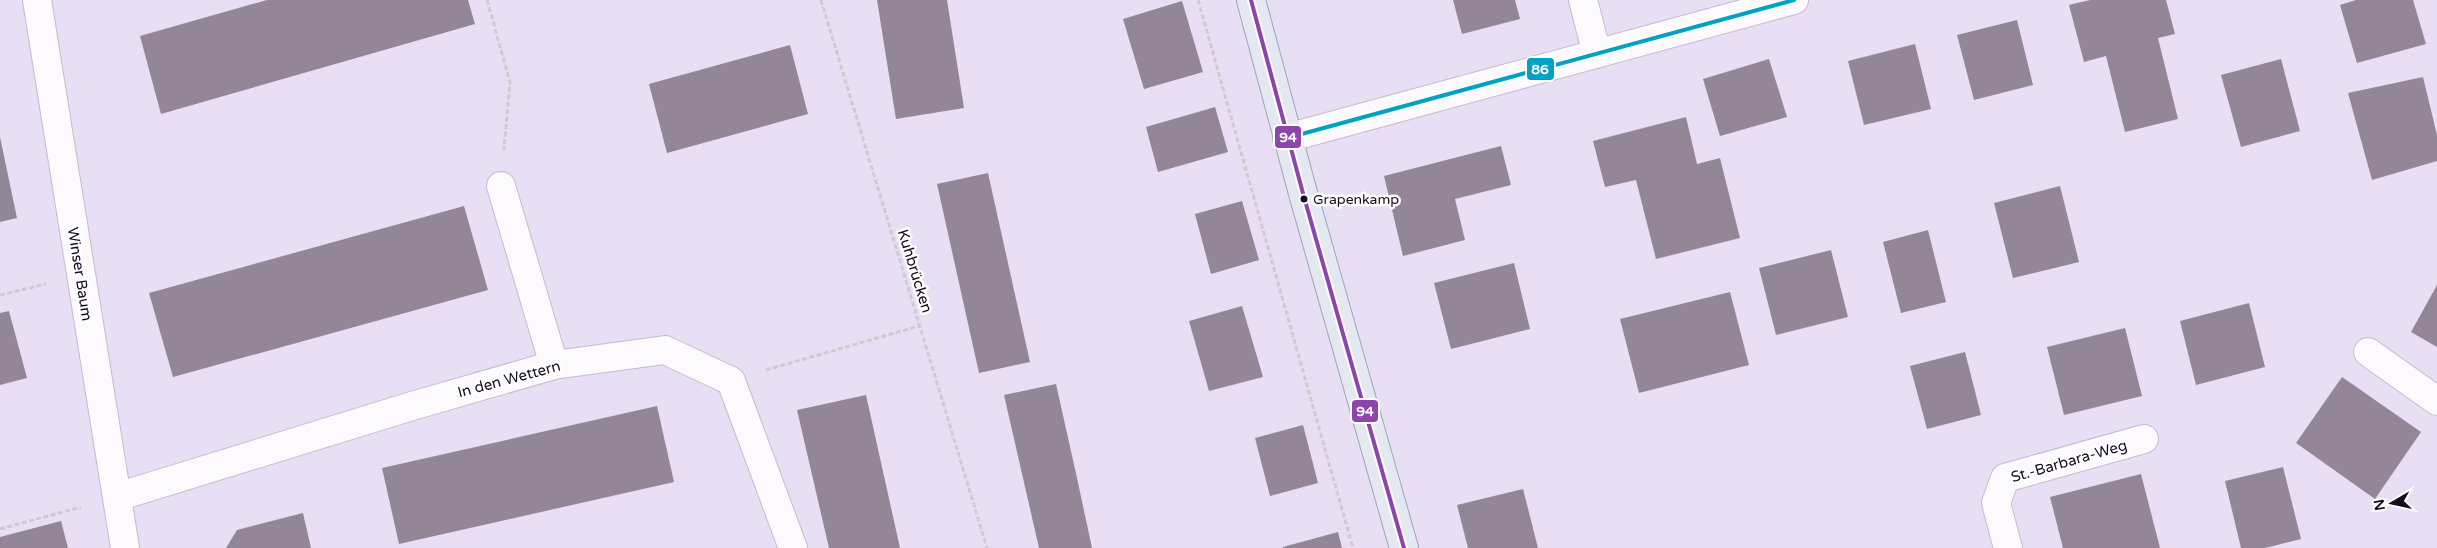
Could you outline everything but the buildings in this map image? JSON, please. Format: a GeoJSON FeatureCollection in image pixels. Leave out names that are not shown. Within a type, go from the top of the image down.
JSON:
{"type":"FeatureCollection","features":[{"type":"Feature","properties":{"kind":"main road"},"geometry":{"type":"LineString","coordinates":[[1251,0],[1287,138],[1404,548]]}},
{"type":"Feature","properties":{"kind":"street","name":"Winser Baum"},"geometry":{"type":"LineString","coordinates":[[37,0],[124,548]]}},
{"type":"Feature","properties":{"kind":"street"},"geometry":{"type":"LineString","coordinates":[[1582,0],[1597,54]]}},
{"type":"Feature","properties":{"kind":"street"},"geometry":{"type":"LineString","coordinates":[[1287,138],[1794,0]]}},
{"type":"Feature","properties":{"kind":"street"},"geometry":{"type":"LineString","coordinates":[[501,186],[554,365]]}},
{"type":"Feature","properties":{"kind":"street","name":"In den Wettern"},"geometry":{"type":"LineString","coordinates":[[117,497],[412,406],[554,365],[665,350],[731,381]]}},
{"type":"Feature","properties":{"kind":"street"},"geometry":{"type":"LineString","coordinates":[[2368,352],[2437,401]]}},
{"type":"Feature","properties":{"kind":"street"},"geometry":{"type":"LineString","coordinates":[[731,381],[793,548]]}},
{"type":"Feature","properties":{"kind":"street","name":"St.-Barbara-Weg"},"geometry":{"type":"LineString","coordinates":[[2008,548],[1996,503],[2005,478],[2144,439]]}},
{"type":"Feature","properties":{"kind":"path"},"geometry":{"type":"LineString","coordinates":[[487,0],[510,82],[501,186]]}},
{"type":"Feature","properties":{"kind":"path","name":"Kuhbrücken"},"geometry":{"type":"LineString","coordinates":[[821,0],[987,548]]}},
{"type":"Feature","properties":{"kind":"path"},"geometry":{"type":"LineString","coordinates":[[1198,0],[1353,548]]}},
{"type":"Feature","properties":{"kind":"path"},"geometry":{"type":"LineString","coordinates":[[0,295],[80,276]]}},
{"type":"Feature","properties":{"kind":"path"},"geometry":{"type":"LineString","coordinates":[[731,381],[919,326]]}},
{"type":"Feature","properties":{"kind":"path"},"geometry":{"type":"LineString","coordinates":[[0,529],[117,497]]}},
{"type":"Feature","properties":{"kind":"transit line","name":"94"},"geometry":{"type":"LineString","coordinates":[[1251,0],[1304,197],[1404,548]]}},
{"type":"Feature","properties":{"kind":"transit line","name":"86"},"geometry":{"type":"LineString","coordinates":[[1287,138],[1794,0]]}},
{"type":"Feature","properties":{"kind":"place","name":"Grapenkamp"},"geometry":{"type":"Point","coordinates":[1304,199]}}]}
